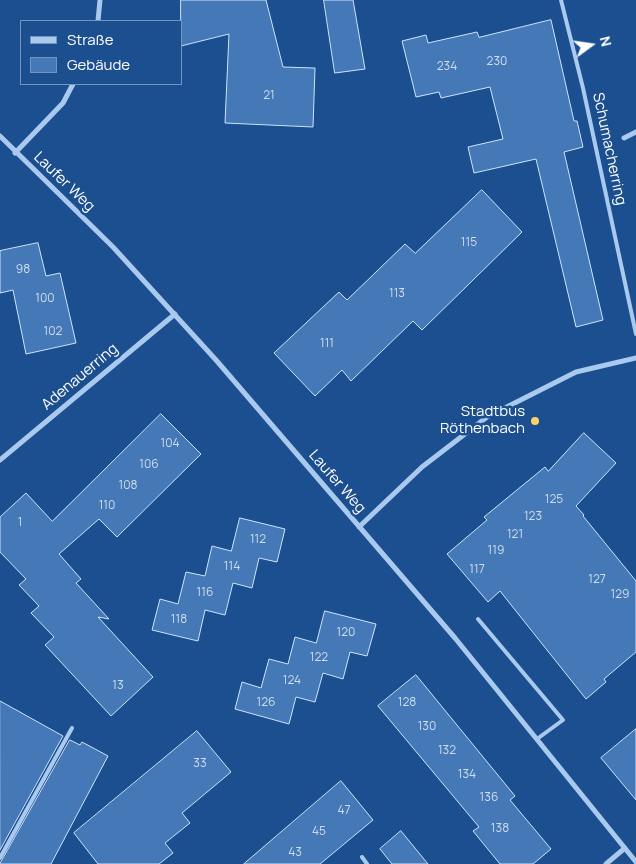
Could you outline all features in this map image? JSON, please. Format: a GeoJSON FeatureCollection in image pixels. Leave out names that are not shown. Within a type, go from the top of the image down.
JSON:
{"type":"FeatureCollection","features":[{"type":"Feature","properties":{"kind":"street"},"geometry":{"type":"LineString","coordinates":[[98,20],[100,0]]}},
{"type":"Feature","properties":{"kind":"street"},"geometry":{"type":"LineString","coordinates":[[15,153],[63,103],[72,85]]}},
{"type":"Feature","properties":{"kind":"street"},"geometry":{"type":"LineString","coordinates":[[624,138],[636,132]]}},
{"type":"Feature","properties":{"kind":"street","name":"Laufer Weg"},"geometry":{"type":"LineString","coordinates":[[0,136],[15,153],[113,247],[176,314],[455,638],[636,862]]}},
{"type":"Feature","properties":{"kind":"street","name":"Adenauerring"},"geometry":{"type":"LineString","coordinates":[[0,460],[176,314]]}},
{"type":"Feature","properties":{"kind":"street"},"geometry":{"type":"LineString","coordinates":[[359,527],[422,467],[487,417],[576,372],[636,358]]}},
{"type":"Feature","properties":{"kind":"street"},"geometry":{"type":"LineString","coordinates":[[606,864],[625,848]]}},
{"type":"Feature","properties":{"kind":"lane","name":"Schumacherring"},"geometry":{"type":"LineString","coordinates":[[561,0],[636,334]]}},
{"type":"Feature","properties":{"kind":"lane"},"geometry":{"type":"LineString","coordinates":[[478,619],[563,720],[537,739]]}},
{"type":"Feature","properties":{"kind":"lane"},"geometry":{"type":"LineString","coordinates":[[0,858],[72,728]]}},
{"type":"Feature","properties":{"kind":"lane"},"geometry":{"type":"LineString","coordinates":[[362,857],[367,864]]}},
{"type":"Feature","properties":{"kind":"building"},"geometry":{"type":"Polygon","coordinates":[[[181,0],[266,0],[283,67],[315,68],[313,127],[225,123],[229,34],[182,46],[181,0]]]}},
{"type":"Feature","properties":{"kind":"building"},"geometry":{"type":"Polygon","coordinates":[[[324,0],[353,0],[365,69],[335,73],[324,0]]]}},
{"type":"Feature","properties":{"kind":"building"},"geometry":{"type":"Polygon","coordinates":[[[551,20],[574,121],[577,121],[583,147],[564,152],[603,320],[576,327],[536,159],[474,173],[468,147],[503,139],[490,87],[441,98],[439,92],[416,97],[402,41],[426,35],[428,43],[477,32],[479,37],[551,20]]]}},
{"type":"Feature","properties":{"kind":"building"},"geometry":{"type":"Polygon","coordinates":[[[482,190],[522,232],[422,330],[413,321],[351,381],[342,370],[315,396],[274,353],[339,292],[347,300],[405,244],[415,253],[482,190]]]}},
{"type":"Feature","properties":{"kind":"building"},"geometry":{"type":"Polygon","coordinates":[[[38,243],[46,276],[60,273],[76,343],[26,354],[13,290],[0,293],[0,251],[38,243]]]}},
{"type":"Feature","properties":{"kind":"building"},"geometry":{"type":"Polygon","coordinates":[[[161,414],[201,454],[117,537],[99,519],[59,554],[81,579],[76,583],[109,619],[98,617],[153,677],[111,716],[45,645],[54,637],[31,613],[39,606],[19,585],[26,579],[0,552],[0,517],[26,493],[52,521],[161,414]]]}},
{"type":"Feature","properties":{"kind":"building"},"geometry":{"type":"Polygon","coordinates":[[[584,433],[616,463],[576,506],[636,581],[636,652],[604,679],[606,682],[586,699],[500,591],[488,602],[447,554],[487,520],[484,517],[545,467],[548,471],[584,433]]]}},
{"type":"Feature","properties":{"kind":"building"},"geometry":{"type":"Polygon","coordinates":[[[240,518],[285,529],[277,562],[259,558],[252,588],[233,583],[225,615],[205,610],[198,641],[152,630],[160,599],[178,604],[186,572],[205,576],[212,546],[231,551],[240,518]]]}},
{"type":"Feature","properties":{"kind":"building"},"geometry":{"type":"Polygon","coordinates":[[[325,611],[376,624],[367,656],[350,652],[343,679],[323,673],[315,702],[296,697],[289,724],[235,709],[242,682],[261,688],[269,659],[288,664],[295,637],[316,643],[325,611]]]}},
{"type":"Feature","properties":{"kind":"building"},"geometry":{"type":"Polygon","coordinates":[[[416,675],[515,796],[510,800],[551,849],[533,864],[500,864],[473,831],[479,827],[378,706],[416,675]]]}},
{"type":"Feature","properties":{"kind":"building"},"geometry":{"type":"Polygon","coordinates":[[[0,701],[63,736],[0,850],[0,701]]]}},
{"type":"Feature","properties":{"kind":"building"},"geometry":{"type":"Polygon","coordinates":[[[636,729],[636,800],[601,758],[636,729]]]}},
{"type":"Feature","properties":{"kind":"building"},"geometry":{"type":"Polygon","coordinates":[[[197,731],[231,772],[182,813],[190,823],[165,843],[173,853],[159,864],[98,864],[74,833],[197,731]]]}},
{"type":"Feature","properties":{"kind":"building"},"geometry":{"type":"Polygon","coordinates":[[[70,740],[80,745],[82,742],[108,756],[51,864],[0,864],[70,740]]]}},
{"type":"Feature","properties":{"kind":"building"},"geometry":{"type":"Polygon","coordinates":[[[341,781],[373,820],[320,864],[244,864],[341,781]]]}},
{"type":"Feature","properties":{"kind":"building"},"geometry":{"type":"Polygon","coordinates":[[[401,831],[428,864],[392,864],[380,849],[401,831]]]}},
{"type":"Feature","properties":{"kind":"place","name":"Stadtbus Röthenbach"},"geometry":{"type":"Point","coordinates":[535,421]}}]}
